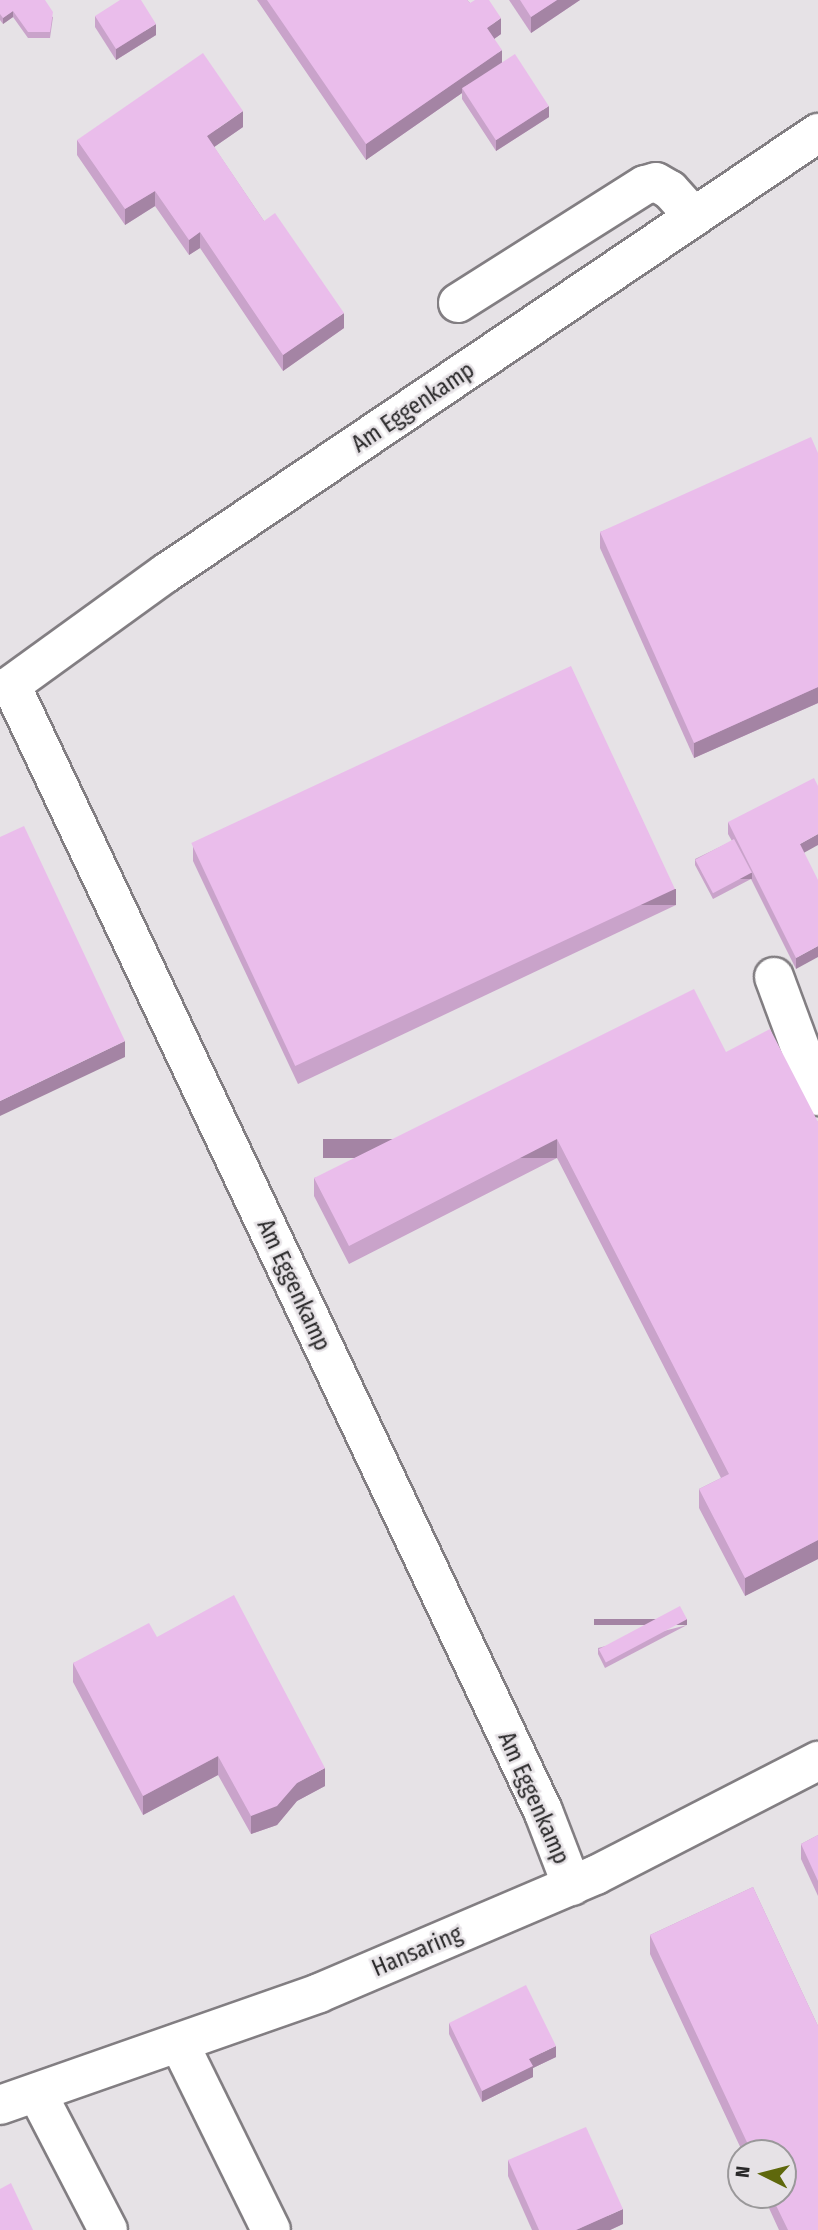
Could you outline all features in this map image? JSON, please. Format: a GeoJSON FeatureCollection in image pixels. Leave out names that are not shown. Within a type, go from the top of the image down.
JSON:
{"type":"FeatureCollection","features":[{"type":"Feature","properties":{"kind":"street","name":"Am Eggenkamp"},"geometry":{"type":"LineString","coordinates":[[572,1886],[543,1811],[6,689],[818,133]]}},
{"type":"Feature","properties":{"kind":"street"},"geometry":{"type":"LineString","coordinates":[[458,303],[645,185],[670,190],[694,217]]}},
{"type":"Feature","properties":{"kind":"street"},"geometry":{"type":"LineString","coordinates":[[774,977],[818,1096]]}},
{"type":"Feature","properties":{"kind":"street","name":"Hansaring"},"geometry":{"type":"LineString","coordinates":[[0,2105],[319,1993],[572,1886],[818,1761]]}},
{"type":"Feature","properties":{"kind":"street"},"geometry":{"type":"LineString","coordinates":[[180,2043],[271,2230]]}},
{"type":"Feature","properties":{"kind":"street"},"geometry":{"type":"LineString","coordinates":[[37,2093],[108,2230]]}},
{"type":"Feature","properties":{"kind":"building"},"geometry":{"type":"Polygon","coordinates":[[[0,0],[45,0],[53,12],[50,32],[28,32],[13,11],[3,18],[0,14],[0,0]]]}},
{"type":"Feature","properties":{"kind":"building"},"geometry":{"type":"Polygon","coordinates":[[[120,0],[141,0],[156,24],[116,49],[95,16],[120,0]]]}},
{"type":"Feature","properties":{"kind":"building"},"geometry":{"type":"Polygon","coordinates":[[[267,0],[467,0],[470,3],[475,0],[489,0],[501,18],[487,28],[502,50],[366,144],[267,0]]]}},
{"type":"Feature","properties":{"kind":"building"},"geometry":{"type":"Polygon","coordinates":[[[520,0],[557,0],[531,17],[520,0]]]}},
{"type":"Feature","properties":{"kind":"building"},"geometry":{"type":"Polygon","coordinates":[[[203,53],[243,111],[207,136],[264,221],[275,213],[344,313],[283,355],[200,232],[189,240],[155,191],[125,209],[77,140],[203,53]]]}},
{"type":"Feature","properties":{"kind":"building"},"geometry":{"type":"Polygon","coordinates":[[[515,54],[549,106],[496,140],[462,88],[515,54]]]}},
{"type":"Feature","properties":{"kind":"building"},"geometry":{"type":"Polygon","coordinates":[[[811,437],[818,453],[818,687],[694,743],[600,532],[811,437]]]}},
{"type":"Feature","properties":{"kind":"building"},"geometry":{"type":"Polygon","coordinates":[[[571,666],[675,889],[295,1066],[191,843],[571,666]]]}},
{"type":"Feature","properties":{"kind":"building"},"geometry":{"type":"Polygon","coordinates":[[[814,778],[818,786],[818,834],[800,844],[818,880],[818,946],[796,958],[728,822],[814,778]]]}},
{"type":"Feature","properties":{"kind":"building"},"geometry":{"type":"Polygon","coordinates":[[[24,826],[125,1041],[0,1101],[0,837],[24,826]]]}},
{"type":"Feature","properties":{"kind":"building"},"geometry":{"type":"Polygon","coordinates":[[[734,839],[752,873],[713,893],[695,860],[734,839]]]}},
{"type":"Feature","properties":{"kind":"building"},"geometry":{"type":"Polygon","coordinates":[[[694,989],[726,1052],[770,1029],[818,1122],[818,1540],[745,1578],[699,1489],[729,1474],[557,1139],[349,1246],[314,1178],[694,989]]]}},
{"type":"Feature","properties":{"kind":"building"},"geometry":{"type":"Polygon","coordinates":[[[234,1595],[325,1768],[297,1783],[277,1806],[251,1816],[218,1756],[143,1796],[73,1663],[149,1623],[157,1637],[234,1595]]]}},
{"type":"Feature","properties":{"kind":"building"},"geometry":{"type":"Polygon","coordinates":[[[680,1606],[687,1619],[606,1662],[599,1649],[680,1606]]]}},
{"type":"Feature","properties":{"kind":"building"},"geometry":{"type":"Polygon","coordinates":[[[818,1835],[818,1881],[801,1844],[818,1835]]]}},
{"type":"Feature","properties":{"kind":"building"},"geometry":{"type":"Polygon","coordinates":[[[753,1887],[818,2026],[818,2230],[788,2230],[778,2209],[797,2209],[797,2139],[745,2139],[650,1935],[753,1887]]]}},
{"type":"Feature","properties":{"kind":"building"},"geometry":{"type":"Polygon","coordinates":[[[526,1985],[556,2046],[529,2059],[533,2066],[482,2091],[449,2023],[526,1985]]]}},
{"type":"Feature","properties":{"kind":"building"},"geometry":{"type":"Polygon","coordinates":[[[586,2127],[623,2209],[576,2230],[539,2230],[508,2160],[586,2127]]]}},
{"type":"Feature","properties":{"kind":"building"},"geometry":{"type":"Polygon","coordinates":[[[11,2183],[33,2230],[0,2230],[0,2189],[11,2183]]]}}]}
